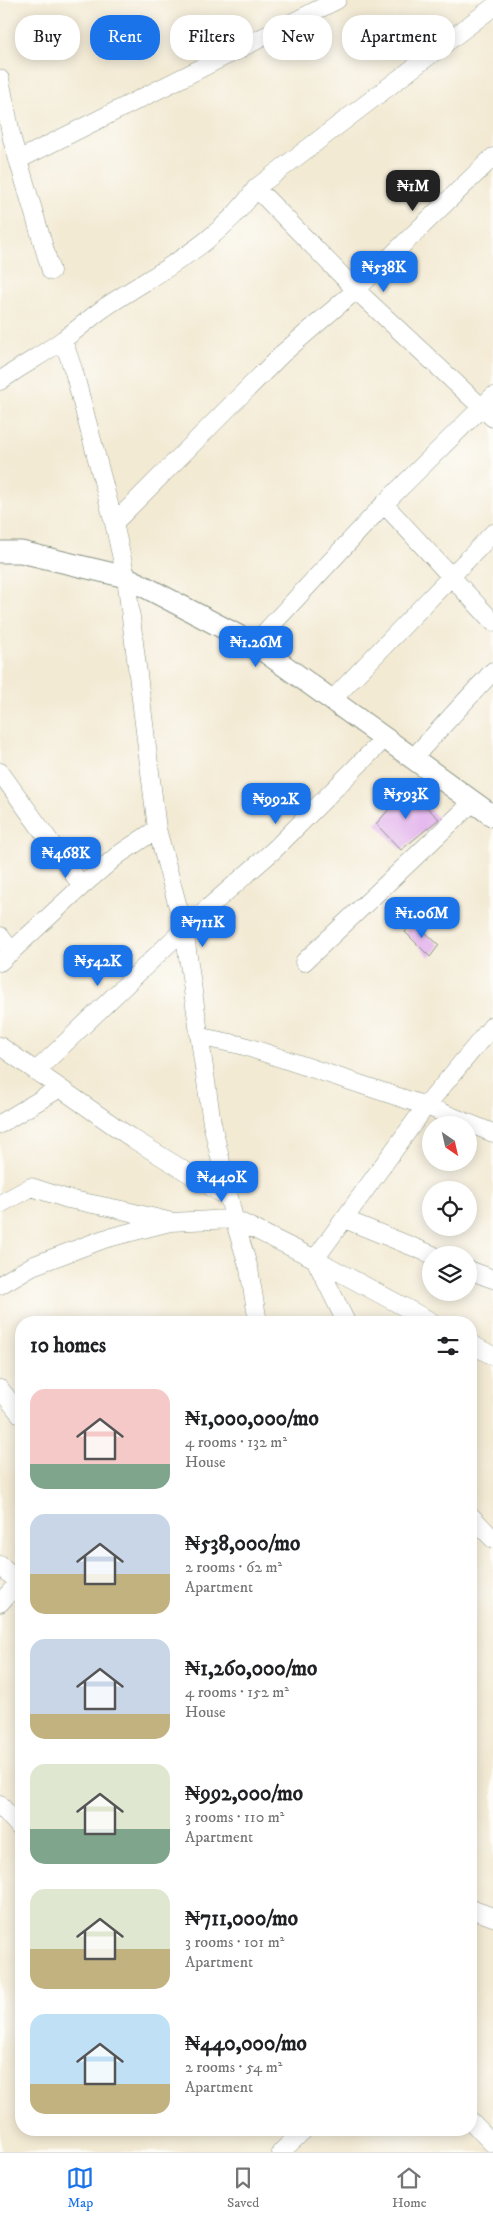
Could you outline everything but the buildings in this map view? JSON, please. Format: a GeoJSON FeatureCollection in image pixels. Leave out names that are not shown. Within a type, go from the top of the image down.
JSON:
{"type":"FeatureCollection","features":[{"type":"Feature","properties":{"kind":"main road"},"geometry":{"type":"LineString","coordinates":[[0,552],[21,552],[126,577],[254,644],[492,814]]}},
{"type":"Feature","properties":{"kind":"street"},"geometry":{"type":"LineString","coordinates":[[18,160],[337,0]]}},
{"type":"Feature","properties":{"kind":"street"},"geometry":{"type":"LineString","coordinates":[[0,381],[63,340],[102,309],[181,260],[209,240],[248,200],[256,188],[493,7]]}},
{"type":"Feature","properties":{"kind":"street"},"geometry":{"type":"LineString","coordinates":[[0,79],[12,139],[52,271]]}},
{"type":"Feature","properties":{"kind":"street"},"geometry":{"type":"LineString","coordinates":[[114,523],[282,354],[356,290],[493,157]]}},
{"type":"Feature","properties":{"kind":"street"},"geometry":{"type":"LineString","coordinates":[[254,644],[384,504],[489,407],[356,290],[256,188]]}},
{"type":"Feature","properties":{"kind":"street"},"geometry":{"type":"LineString","coordinates":[[63,340],[74,372],[114,523],[126,577],[157,829],[184,929],[201,1036],[212,1124],[234,1219],[248,1269],[257,1316]]}},
{"type":"Feature","properties":{"kind":"street"},"geometry":{"type":"LineString","coordinates":[[384,504],[493,622]]}},
{"type":"Feature","properties":{"kind":"street"},"geometry":{"type":"LineString","coordinates":[[332,700],[493,533]]}},
{"type":"Feature","properties":{"kind":"street"},"geometry":{"type":"LineString","coordinates":[[413,758],[493,671]]}},
{"type":"Feature","properties":{"kind":"street"},"geometry":{"type":"LineString","coordinates":[[36,1071],[184,929],[275,849],[385,738]]}},
{"type":"Feature","properties":{"kind":"street"},"geometry":{"type":"LineString","coordinates":[[0,772],[82,886]]}},
{"type":"Feature","properties":{"kind":"street"},"geometry":{"type":"LineString","coordinates":[[304,962],[473,802]]}},
{"type":"Feature","properties":{"kind":"street"},"geometry":{"type":"LineString","coordinates":[[0,936],[6,957],[118,855],[157,829]]}},
{"type":"Feature","properties":{"kind":"street"},"geometry":{"type":"LineString","coordinates":[[315,1259],[426,1106],[493,1025]]}},
{"type":"Feature","properties":{"kind":"street"},"geometry":{"type":"LineString","coordinates":[[201,1036],[241,1045],[426,1106],[493,1133]]}},
{"type":"Feature","properties":{"kind":"street"},"geometry":{"type":"LineString","coordinates":[[0,1046],[130,1137],[229,1198]]}},
{"type":"Feature","properties":{"kind":"street"},"geometry":{"type":"LineString","coordinates":[[0,1124],[60,1088]]}},
{"type":"Feature","properties":{"kind":"street"},"geometry":{"type":"LineString","coordinates":[[0,1204],[31,1187],[68,1199],[170,1222]]}},
{"type":"Feature","properties":{"kind":"street"},"geometry":{"type":"LineString","coordinates":[[0,1285],[32,1266],[104,1240],[170,1222],[234,1219],[315,1259],[413,1316]]}},
{"type":"Feature","properties":{"kind":"street"},"geometry":{"type":"LineString","coordinates":[[344,1219],[422,1251]]}},
{"type":"Feature","properties":{"kind":"street"},"geometry":{"type":"LineString","coordinates":[[315,1259],[343,1316]]}},
{"type":"Feature","properties":{"kind":"street"},"geometry":{"type":"LineString","coordinates":[[477,1273],[493,1279]]}},
{"type":"Feature","properties":{"kind":"street"},"geometry":{"type":"LineString","coordinates":[[477,1347],[493,1356]]}},
{"type":"Feature","properties":{"kind":"street"},"geometry":{"type":"LineString","coordinates":[[0,1388],[15,1407]]}},
{"type":"Feature","properties":{"kind":"street"},"geometry":{"type":"LineString","coordinates":[[0,1565],[15,1578]]}},
{"type":"Feature","properties":{"kind":"street"},"geometry":{"type":"LineString","coordinates":[[0,1603],[15,1587]]}},
{"type":"Feature","properties":{"kind":"street"},"geometry":{"type":"LineString","coordinates":[[477,1911],[493,1917]]}},
{"type":"Feature","properties":{"kind":"street"},"geometry":{"type":"LineString","coordinates":[[477,2127],[493,2142],[487,2152]]}},
{"type":"Feature","properties":{"kind":"street"},"geometry":{"type":"LineString","coordinates":[[281,2152],[298,2136]]}}]}
